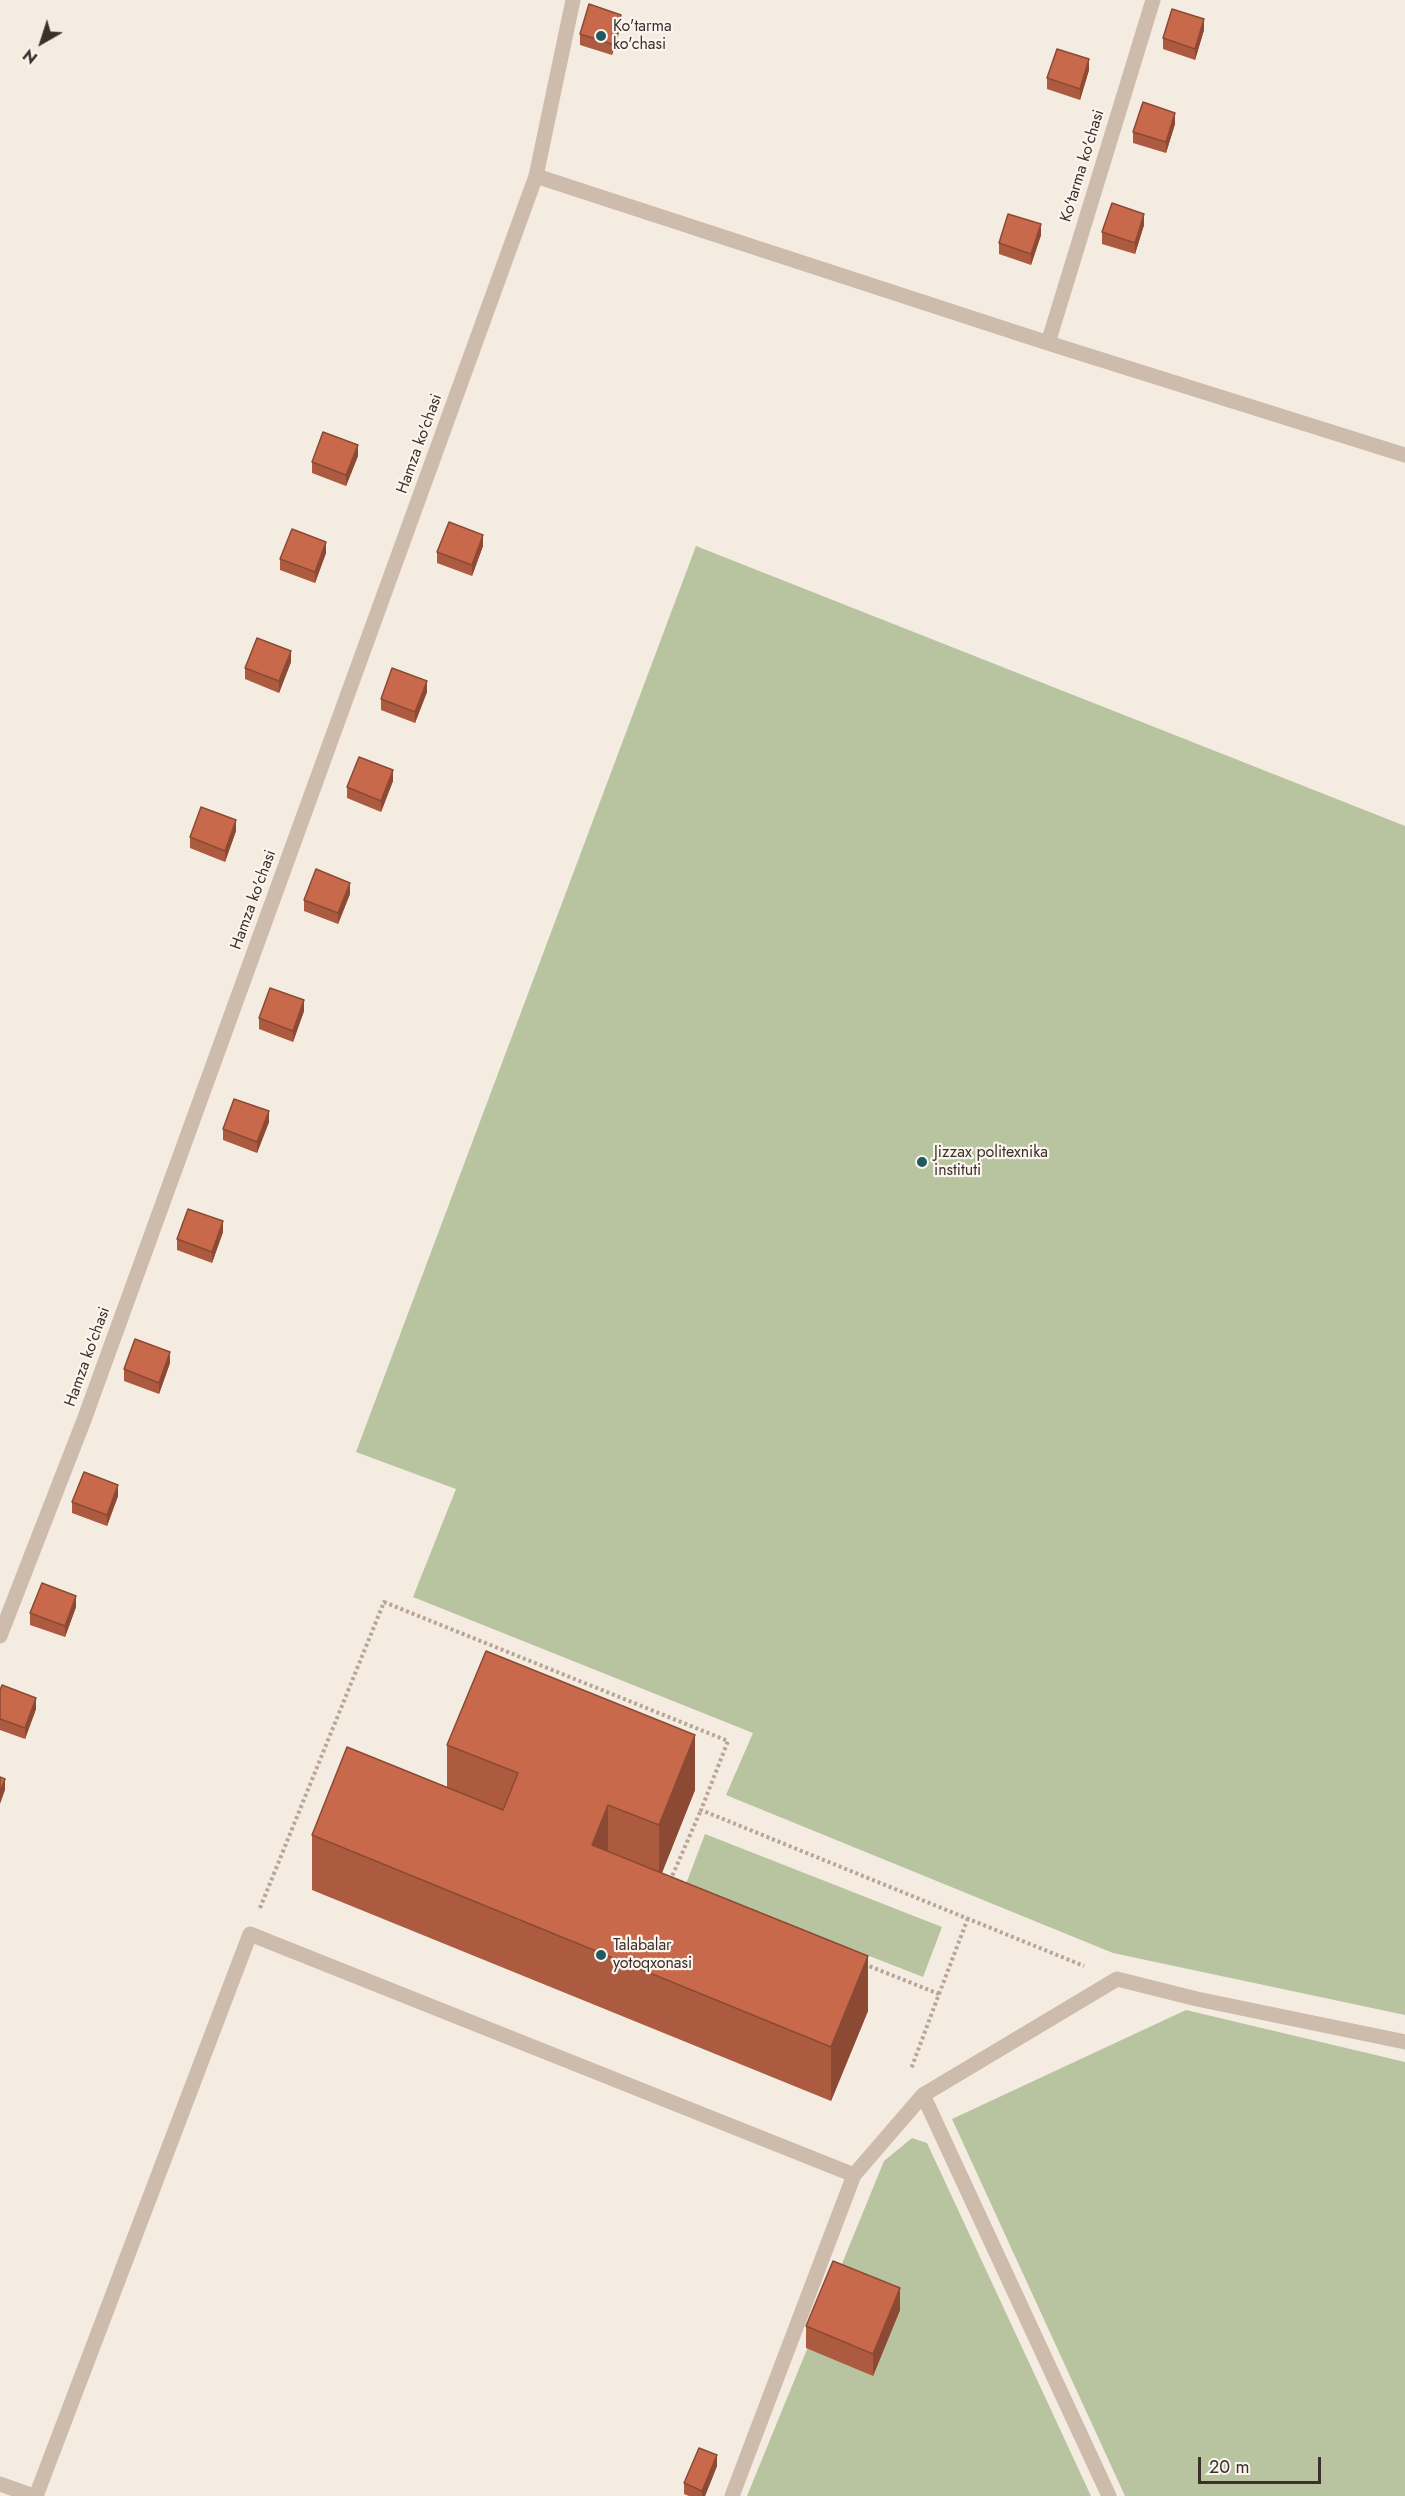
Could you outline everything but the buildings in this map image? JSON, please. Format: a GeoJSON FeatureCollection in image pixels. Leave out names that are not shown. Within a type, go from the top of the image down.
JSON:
{"type":"FeatureCollection","features":[{"type":"Feature","properties":{"kind":"street","name":"Hamza ko'chasi"},"geometry":{"type":"LineString","coordinates":[[0,1636],[92,1397],[536,176],[573,0]]}},
{"type":"Feature","properties":{"kind":"street","name":"Ko'tarma ko'chasi"},"geometry":{"type":"LineString","coordinates":[[1048,344],[1153,0]]}},
{"type":"Feature","properties":{"kind":"street"},"geometry":{"type":"LineString","coordinates":[[536,176],[1048,344],[1405,455]]}},
{"type":"Feature","properties":{"kind":"street"},"geometry":{"type":"LineString","coordinates":[[0,2484],[35,2496],[250,1934],[854,2175]]}},
{"type":"Feature","properties":{"kind":"street"},"geometry":{"type":"LineString","coordinates":[[732,2496],[854,2175],[923,2096],[1117,1979],[1197,1999],[1405,2042]]}},
{"type":"Feature","properties":{"kind":"street"},"geometry":{"type":"LineString","coordinates":[[923,2096],[1108,2496]]}},
{"type":"Feature","properties":{"kind":"path"},"geometry":{"type":"LineString","coordinates":[[250,1934],[384,1602],[728,1741],[668,1887]]}},
{"type":"Feature","properties":{"kind":"path"},"geometry":{"type":"LineString","coordinates":[[701,1810],[1117,1979]]}},
{"type":"Feature","properties":{"kind":"path"},"geometry":{"type":"LineString","coordinates":[[923,2096],[907,2080],[968,1918]]}},
{"type":"Feature","properties":{"kind":"path"},"geometry":{"type":"LineString","coordinates":[[863,1964],[939,1994]]}},
{"type":"Feature","properties":{"kind":"green space"},"geometry":{"type":"Polygon","coordinates":[[[696,546],[1405,826],[1405,2015],[1113,1953],[726,1795],[753,1733],[413,1597],[456,1489],[356,1452],[696,546]]]}},
{"type":"Feature","properties":{"kind":"green space"},"geometry":{"type":"Polygon","coordinates":[[[705,1834],[942,1927],[923,1977],[686,1884],[705,1834]]]}},
{"type":"Feature","properties":{"kind":"green space"},"geometry":{"type":"Polygon","coordinates":[[[1186,2010],[1405,2062],[1405,2496],[1125,2496],[952,2119],[1186,2010]]]}},
{"type":"Feature","properties":{"kind":"green space"},"geometry":{"type":"Polygon","coordinates":[[[912,2138],[927,2143],[1091,2496],[747,2496],[884,2161],[912,2138]]]}},
{"type":"Feature","properties":{"kind":"place","name":"Ko'tarma ko'chasi"},"geometry":{"type":"Point","coordinates":[601,36]}},
{"type":"Feature","properties":{"kind":"place","name":"Jizzax politexnika instituti"},"geometry":{"type":"Point","coordinates":[922,1162]}},
{"type":"Feature","properties":{"kind":"place","name":"Talabalar yotoqxonasi"},"geometry":{"type":"Point","coordinates":[601,1955]}}]}
